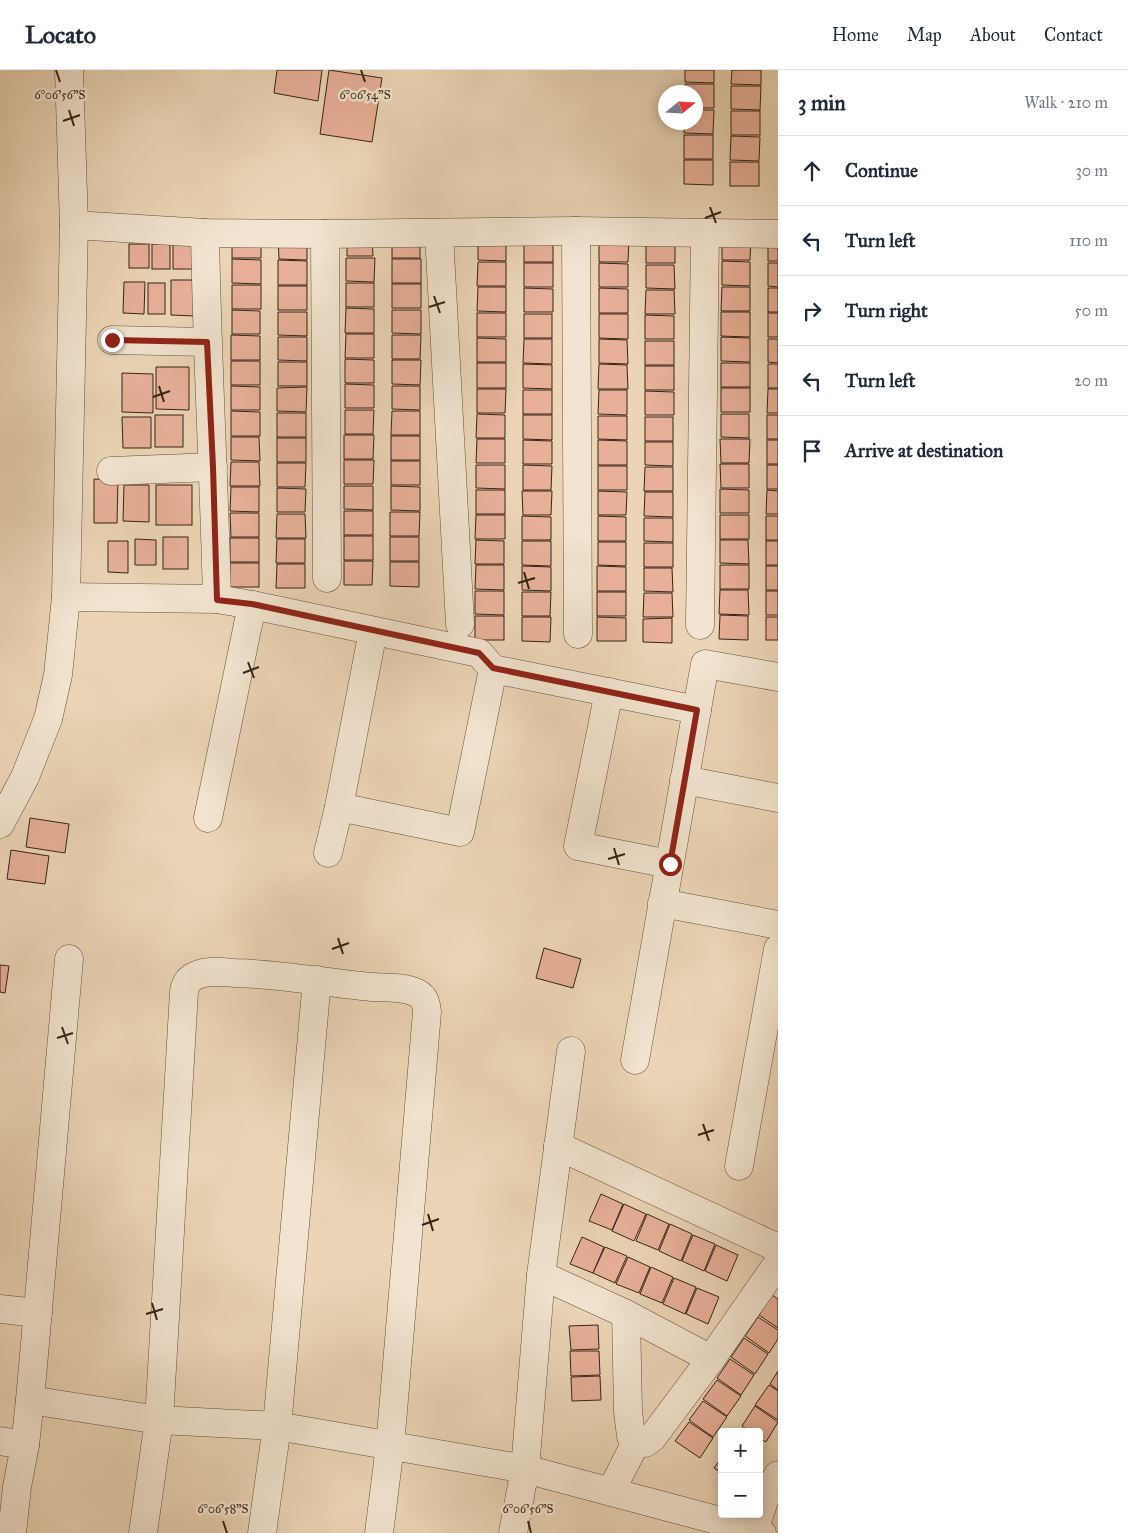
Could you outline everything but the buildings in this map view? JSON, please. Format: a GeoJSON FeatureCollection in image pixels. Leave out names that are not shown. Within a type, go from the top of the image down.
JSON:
{"type":"FeatureCollection","features":[{"type":"Feature","properties":{"kind":"street"},"geometry":{"type":"LineString","coordinates":[[0,824],[25,776],[48,719],[58,674],[66,598],[74,225],[69,70]]}},
{"type":"Feature","properties":{"kind":"street"},"geometry":{"type":"LineString","coordinates":[[74,225],[205,233],[325,234],[576,231],[778,234]]}},
{"type":"Feature","properties":{"kind":"street"},"geometry":{"type":"LineString","coordinates":[[576,231],[578,634]]}},
{"type":"Feature","properties":{"kind":"street"},"geometry":{"type":"LineString","coordinates":[[205,233],[207,342],[217,600]]}},
{"type":"Feature","properties":{"kind":"street"},"geometry":{"type":"LineString","coordinates":[[439,233],[460,624]]}},
{"type":"Feature","properties":{"kind":"street"},"geometry":{"type":"LineString","coordinates":[[700,625],[705,233]]}},
{"type":"Feature","properties":{"kind":"street"},"geometry":{"type":"LineString","coordinates":[[325,234],[327,578]]}},
{"type":"Feature","properties":{"kind":"street"},"geometry":{"type":"LineString","coordinates":[[112,340],[207,342]]}},
{"type":"Feature","properties":{"kind":"street"},"geometry":{"type":"LineString","coordinates":[[112,471],[213,467]]}},
{"type":"Feature","properties":{"kind":"street"},"geometry":{"type":"LineString","coordinates":[[66,598],[217,600],[252,604],[479,653],[493,668],[697,710]]}},
{"type":"Feature","properties":{"kind":"street"},"geometry":{"type":"LineString","coordinates":[[208,818],[252,604]]}},
{"type":"Feature","properties":{"kind":"street"},"geometry":{"type":"LineString","coordinates":[[328,853],[339,807],[373,631]]}},
{"type":"Feature","properties":{"kind":"street"},"geometry":{"type":"LineString","coordinates":[[635,1060],[705,664],[778,677]]}},
{"type":"Feature","properties":{"kind":"street"},"geometry":{"type":"LineString","coordinates":[[339,807],[460,832],[493,668]]}},
{"type":"Feature","properties":{"kind":"street"},"geometry":{"type":"LineString","coordinates":[[608,692],[578,846],[670,864]]}},
{"type":"Feature","properties":{"kind":"street"},"geometry":{"type":"LineString","coordinates":[[684,780],[778,798]]}},
{"type":"Feature","properties":{"kind":"street"},"geometry":{"type":"LineString","coordinates":[[662,904],[778,925]]}},
{"type":"Feature","properties":{"kind":"street"},"geometry":{"type":"LineString","coordinates":[[739,1166],[778,949]]}},
{"type":"Feature","properties":{"kind":"street"},"geometry":{"type":"LineString","coordinates":[[12,1533],[9,1486],[12,1442],[30,1400],[69,959]]}},
{"type":"Feature","properties":{"kind":"street"},"geometry":{"type":"LineString","coordinates":[[143,1533],[158,1420],[185,985],[196,975],[206,972],[263,974],[408,990],[422,996],[426,1003],[390,1446],[379,1533]]}},
{"type":"Feature","properties":{"kind":"street"},"geometry":{"type":"LineString","coordinates":[[262,1533],[277,1426],[317,980]]}},
{"type":"Feature","properties":{"kind":"street"},"geometry":{"type":"LineString","coordinates":[[513,1533],[525,1470],[540,1275],[571,1051]]}},
{"type":"Feature","properties":{"kind":"street"},"geometry":{"type":"LineString","coordinates":[[558,1146],[778,1248]]}},
{"type":"Feature","properties":{"kind":"street"},"geometry":{"type":"LineString","coordinates":[[626,1314],[628,1411],[631,1436],[636,1442],[645,1443],[652,1438],[711,1359],[778,1263]]}},
{"type":"Feature","properties":{"kind":"street"},"geometry":{"type":"LineString","coordinates":[[540,1275],[626,1314],[711,1359]]}},
{"type":"Feature","properties":{"kind":"street"},"geometry":{"type":"LineString","coordinates":[[0,1309],[38,1313]]}},
{"type":"Feature","properties":{"kind":"street"},"geometry":{"type":"LineString","coordinates":[[30,1400],[158,1420],[277,1426],[525,1470],[611,1491],[758,1532],[766,1495],[778,1475]]}},
{"type":"Feature","properties":{"kind":"street"},"geometry":{"type":"LineString","coordinates":[[611,1491],[636,1442]]}},
{"type":"Feature","properties":{"kind":"route"},"geometry":{"type":"LineString","coordinates":[[112,340],[207,342],[217,600],[252,604],[479,653],[493,668],[697,710],[670,864]]}}]}
